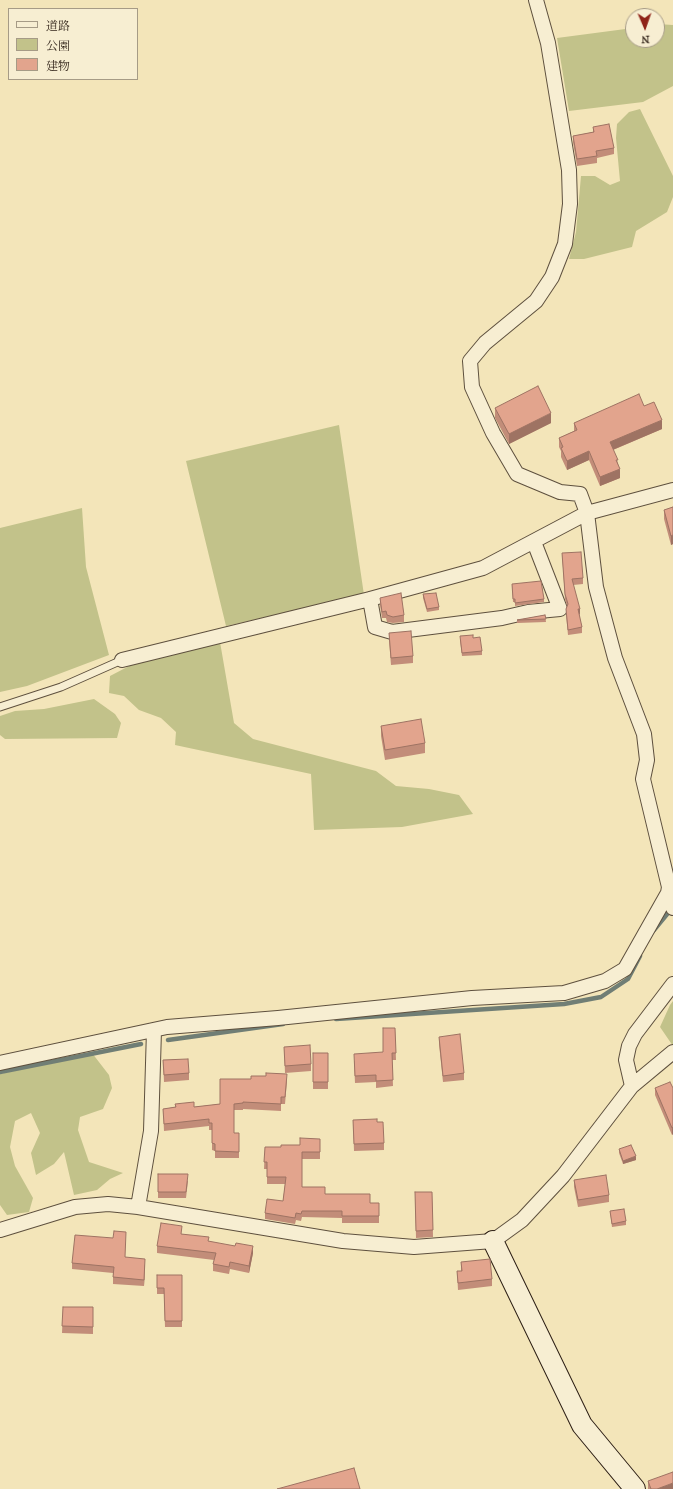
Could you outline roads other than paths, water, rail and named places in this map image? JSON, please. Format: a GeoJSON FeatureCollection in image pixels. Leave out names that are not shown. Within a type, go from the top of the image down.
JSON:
{"type":"FeatureCollection","features":[{"type":"Feature","properties":{"kind":"street"},"geometry":{"type":"LineString","coordinates":[[536,0],[548,43],[569,170],[570,204],[565,244],[552,277],[536,301],[485,343],[470,361],[472,387],[493,433],[517,474],[560,492],[580,494],[587,513],[596,587],[615,658],[644,734],[647,760],[643,779],[670,888],[673,908]]}},
{"type":"Feature","properties":{"kind":"street"},"geometry":{"type":"LineString","coordinates":[[122,660],[370,599],[483,568],[587,513],[673,490]]}},
{"type":"Feature","properties":{"kind":"street"},"geometry":{"type":"LineString","coordinates":[[370,599],[374,627],[392,632],[502,618],[528,612],[560,609],[534,542]]}},
{"type":"Feature","properties":{"kind":"street"},"geometry":{"type":"LineString","coordinates":[[0,1063],[167,1027],[278,1018],[472,998],[564,993],[605,981],[625,969],[670,888]]}},
{"type":"Feature","properties":{"kind":"street"},"geometry":{"type":"LineString","coordinates":[[632,1086],[626,1060],[629,1046],[635,1034],[673,984]]}},
{"type":"Feature","properties":{"kind":"street"},"geometry":{"type":"LineString","coordinates":[[138,1207],[151,1131],[154,1030]]}},
{"type":"Feature","properties":{"kind":"street"},"geometry":{"type":"LineString","coordinates":[[0,1230],[75,1207],[108,1204],[138,1207],[343,1241],[414,1247],[493,1241],[522,1220],[563,1176],[632,1086],[673,1052]]}},
{"type":"Feature","properties":{"kind":"street"},"geometry":{"type":"LineString","coordinates":[[493,1241],[582,1425],[635,1489]]}},
{"type":"Feature","properties":{"kind":"lane"},"geometry":{"type":"LineString","coordinates":[[0,707],[61,687],[122,660]]}},
{"type":"Feature","properties":{"kind":"waterway"},"geometry":{"type":"LineString","coordinates":[[654,930],[668,913]]}},
{"type":"Feature","properties":{"kind":"waterway"},"geometry":{"type":"LineString","coordinates":[[336,1019],[564,1004],[601,997],[628,979],[640,956]]}},
{"type":"Feature","properties":{"kind":"waterway"},"geometry":{"type":"LineString","coordinates":[[168,1040],[283,1024]]}},
{"type":"Feature","properties":{"kind":"waterway"},"geometry":{"type":"LineString","coordinates":[[0,1072],[141,1044]]}}]}
